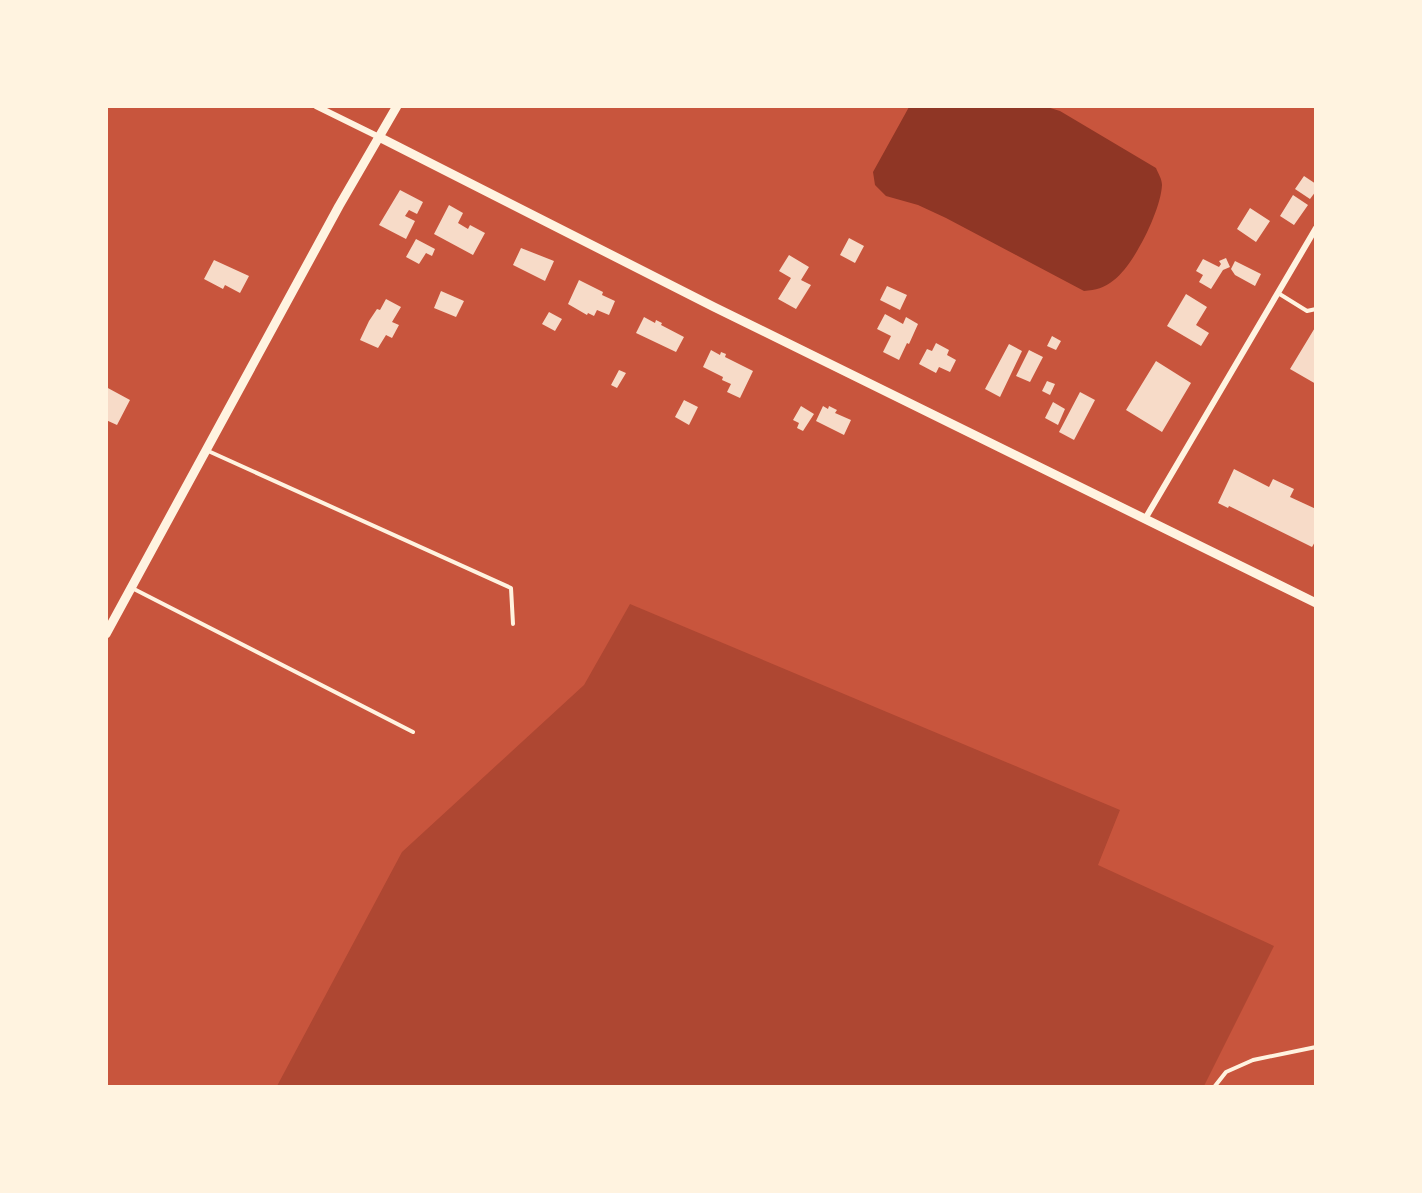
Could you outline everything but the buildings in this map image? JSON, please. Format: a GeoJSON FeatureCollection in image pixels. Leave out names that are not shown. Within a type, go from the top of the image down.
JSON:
{"type":"FeatureCollection","features":[{"type":"Feature","properties":{"kind":"street"},"geometry":{"type":"LineString","coordinates":[[315,106],[714,307],[1316,603]]}},
{"type":"Feature","properties":{"kind":"street"},"geometry":{"type":"LineString","coordinates":[[106,634],[339,206],[397,106]]}},
{"type":"Feature","properties":{"kind":"street"},"geometry":{"type":"LineString","coordinates":[[1145,519],[1315,233]]}},
{"type":"Feature","properties":{"kind":"lane"},"geometry":{"type":"LineString","coordinates":[[1278,293],[1307,311],[1316,309]]}},
{"type":"Feature","properties":{"kind":"lane"},"geometry":{"type":"LineString","coordinates":[[206,449],[511,588],[513,624]]}},
{"type":"Feature","properties":{"kind":"lane"},"geometry":{"type":"LineString","coordinates":[[132,588],[413,732]]}},
{"type":"Feature","properties":{"kind":"lane"},"geometry":{"type":"LineString","coordinates":[[1215,1086],[1226,1072],[1253,1060],[1316,1047]]}},
{"type":"Feature","properties":{"kind":"shaded area"},"geometry":{"type":"Polygon","coordinates":[[[909,107],[1047,107],[1060,111],[1156,168],[1161,181],[1157,208],[1138,250],[1122,273],[1103,287],[1084,291],[946,218],[918,205],[886,196],[875,185],[873,172],[909,107]]]}},
{"type":"Feature","properties":{"kind":"shaded area"},"geometry":{"type":"Polygon","coordinates":[[[630,604],[1120,810],[1098,865],[1274,946],[1204,1086],[277,1086],[402,852],[584,685],[630,604]]]}}]}
